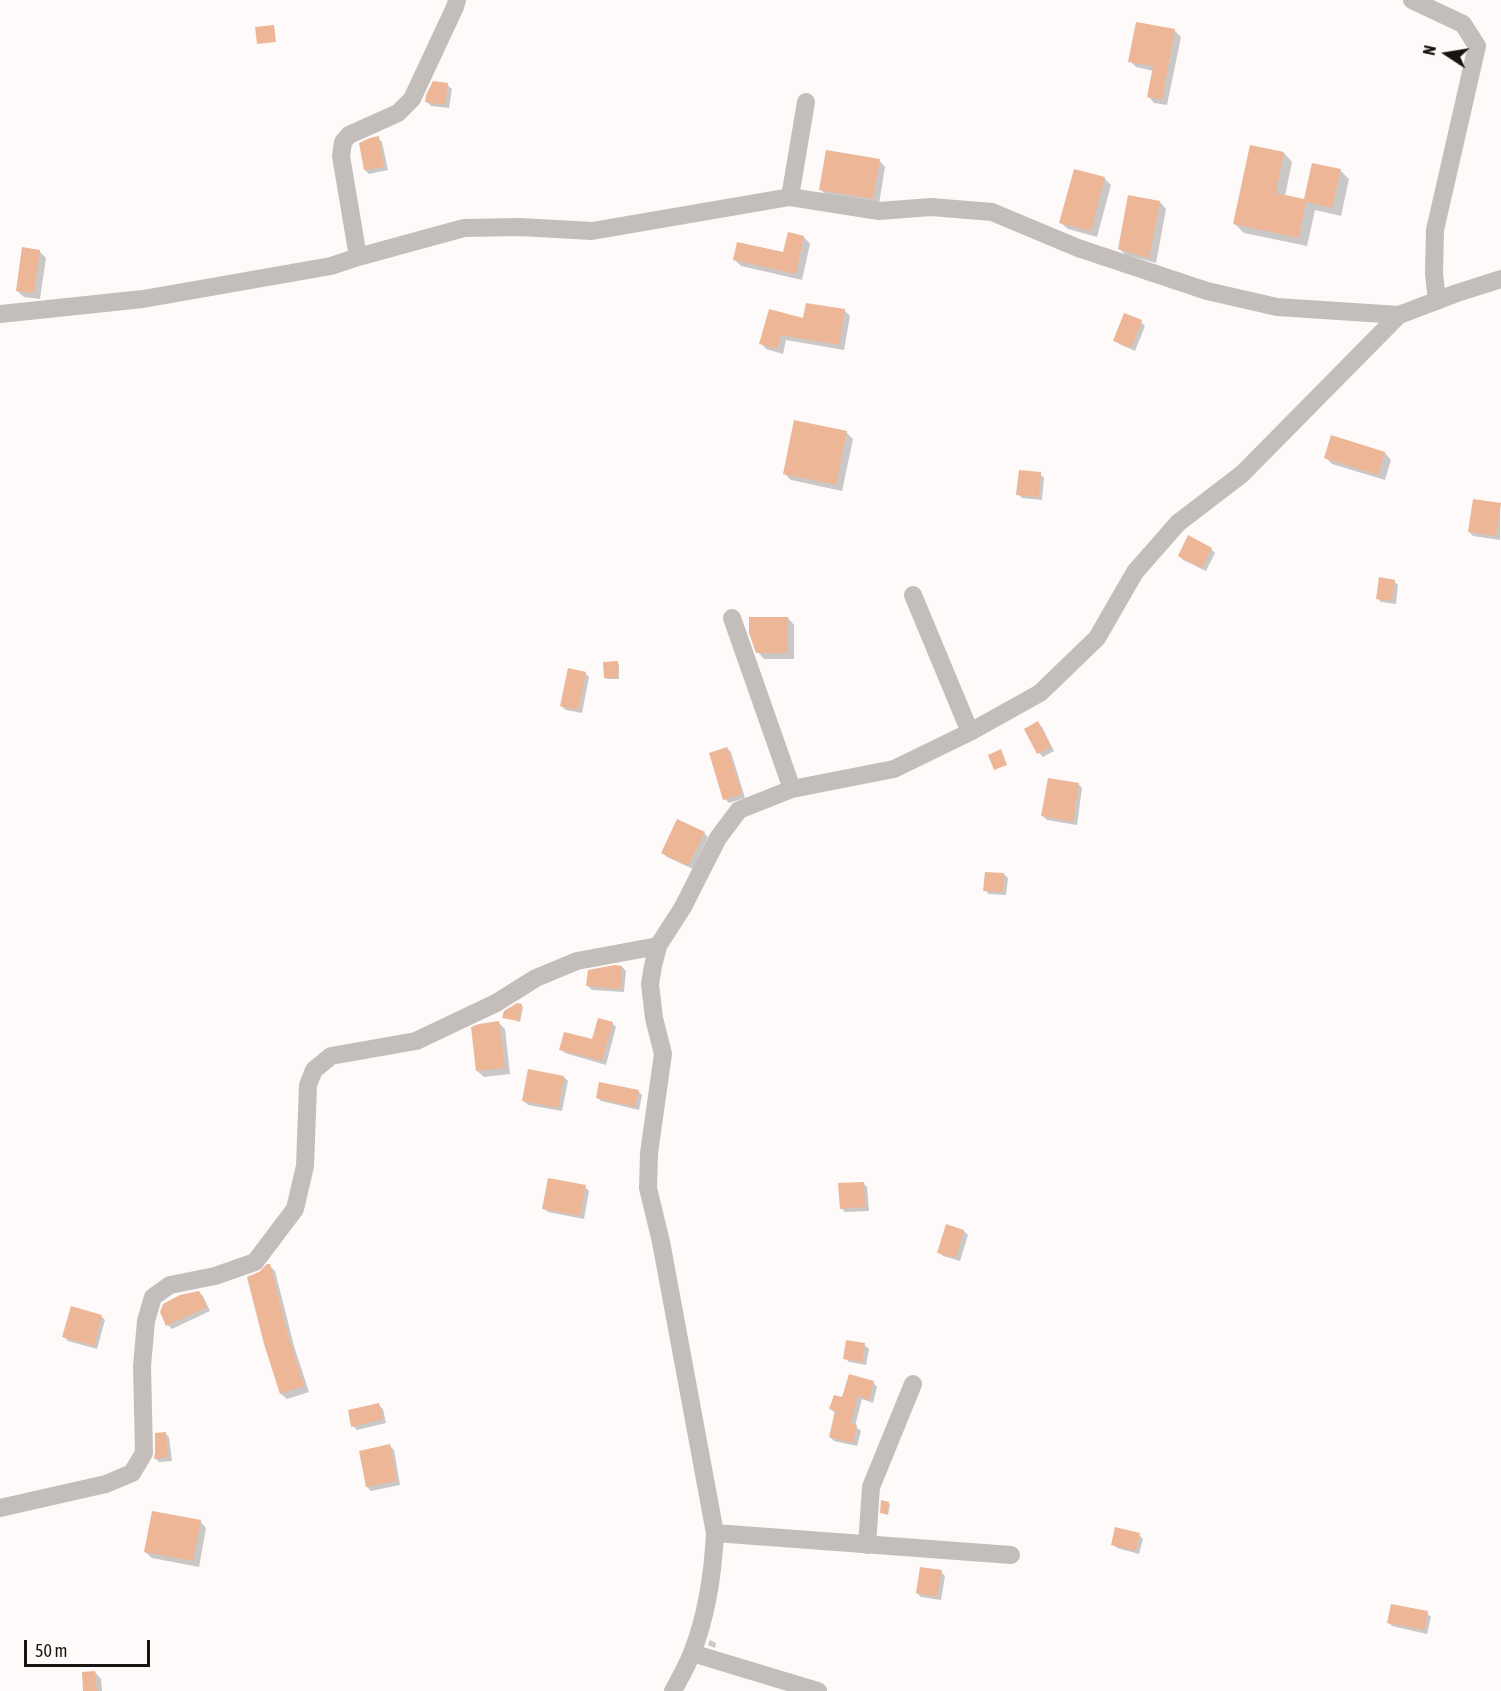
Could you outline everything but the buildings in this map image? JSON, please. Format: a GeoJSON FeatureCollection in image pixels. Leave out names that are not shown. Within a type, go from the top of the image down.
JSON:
{"type":"FeatureCollection","features":[{"type":"Feature","properties":{"kind":"street"},"geometry":{"type":"LineString","coordinates":[[358,257],[340,156],[343,142],[349,135],[398,114],[412,99],[458,0]]}},
{"type":"Feature","properties":{"kind":"street"},"geometry":{"type":"LineString","coordinates":[[1412,0],[1463,24],[1477,46],[1435,230],[1434,273],[1437,301]]}},
{"type":"Feature","properties":{"kind":"street"},"geometry":{"type":"LineString","coordinates":[[790,197],[806,102]]}},
{"type":"Feature","properties":{"kind":"street"},"geometry":{"type":"LineString","coordinates":[[0,314],[143,299],[331,266],[464,228],[520,227],[591,231],[790,197],[879,212],[931,207],[992,212],[1078,248],[1207,291],[1277,307],[1399,315],[1501,279]]}},
{"type":"Feature","properties":{"kind":"street"},"geometry":{"type":"LineString","coordinates":[[673,1691],[692,1653],[703,1619],[714,1566],[715,1533],[663,1254],[648,1188],[649,1153],[663,1054],[654,1018],[650,984],[658,946],[683,907],[718,838],[739,810],[792,789],[894,769],[970,732],[1040,693],[1097,638],[1135,572],[1179,523],[1242,474],[1399,315]]}},
{"type":"Feature","properties":{"kind":"street"},"geometry":{"type":"LineString","coordinates":[[913,595],[970,732]]}},
{"type":"Feature","properties":{"kind":"street"},"geometry":{"type":"LineString","coordinates":[[732,618],[792,789]]}},
{"type":"Feature","properties":{"kind":"street"},"geometry":{"type":"LineString","coordinates":[[0,1508],[106,1484],[132,1473],[144,1453],[142,1366],[146,1321],[153,1297],[170,1285],[215,1276],[255,1262],[295,1209],[305,1166],[308,1085],[314,1070],[331,1056],[416,1041],[496,1003],[536,978],[577,961],[658,946]]}},
{"type":"Feature","properties":{"kind":"street"},"geometry":{"type":"LineString","coordinates":[[867,1545],[871,1487],[914,1384]]}},
{"type":"Feature","properties":{"kind":"street"},"geometry":{"type":"LineString","coordinates":[[715,1533],[1011,1555]]}},
{"type":"Feature","properties":{"kind":"street"},"geometry":{"type":"LineString","coordinates":[[692,1653],[818,1691]]}}]}
